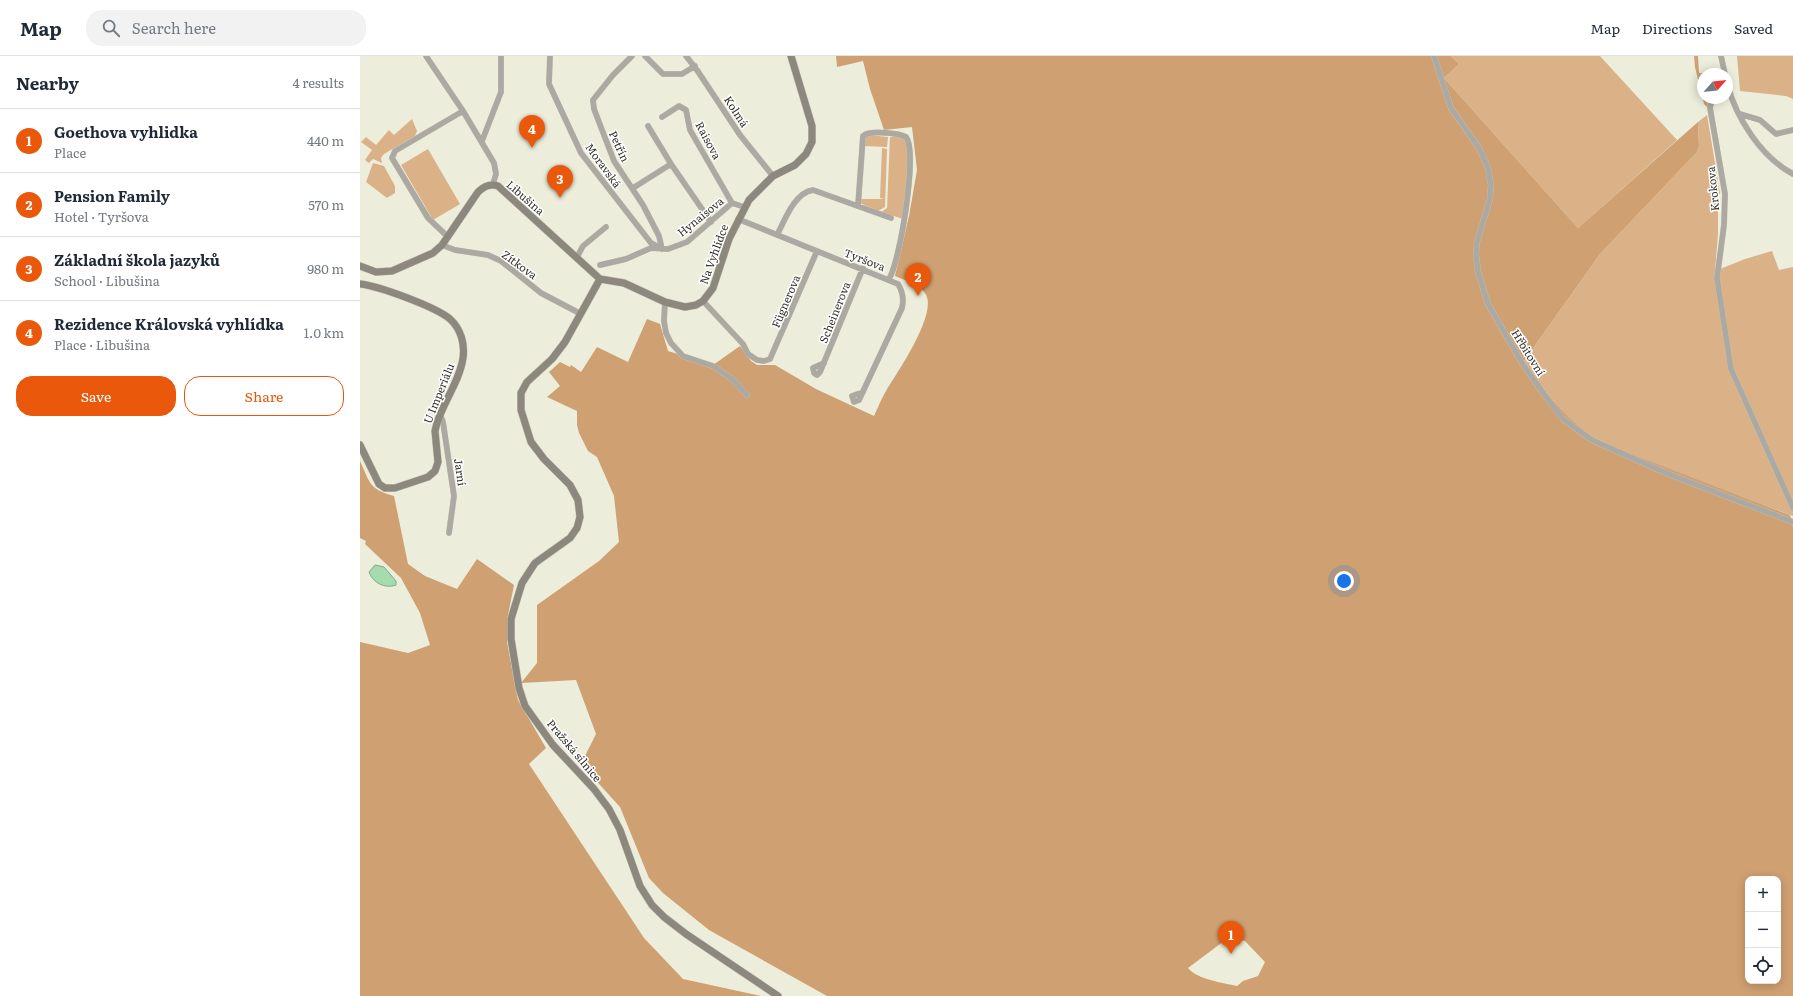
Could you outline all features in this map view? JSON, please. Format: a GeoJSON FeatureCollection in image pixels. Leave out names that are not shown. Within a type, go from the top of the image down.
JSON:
{"type":"FeatureCollection","features":[{"type":"Feature","properties":{"kind":"street","name":"Libušina"},"geometry":{"type":"LineString","coordinates":[[426,56],[463,111],[494,163],[496,174],[493,184],[503,190],[600,279]]}},
{"type":"Feature","properties":{"kind":"street"},"geometry":{"type":"LineString","coordinates":[[482,141],[501,92],[501,56]]}},
{"type":"Feature","properties":{"kind":"street","name":"Moravská"},"geometry":{"type":"LineString","coordinates":[[550,56],[549,84],[581,153],[650,243],[662,249]]}},
{"type":"Feature","properties":{"kind":"street","name":"Petřín"},"geometry":{"type":"LineString","coordinates":[[632,56],[593,100],[597,119],[614,161],[634,188],[659,236],[662,249]]}},
{"type":"Feature","properties":{"kind":"street"},"geometry":{"type":"LineString","coordinates":[[645,56],[663,74],[682,74],[695,66]]}},
{"type":"Feature","properties":{"kind":"street","name":"Kolmá"},"geometry":{"type":"LineString","coordinates":[[686,56],[695,66],[740,135],[773,176]]}},
{"type":"Feature","properties":{"kind":"street","name":"Na Vyhlídce"},"geometry":{"type":"LineString","coordinates":[[703,301],[713,288],[729,239],[744,207],[756,192],[773,176],[795,165],[806,154],[813,134],[809,113],[791,56]]}},
{"type":"Feature","properties":{"kind":"street","name":"Hřbitovní"},"geometry":{"type":"LineString","coordinates":[[1434,56],[1451,108],[1479,148],[1488,168],[1491,185],[1490,199],[1477,242],[1478,272],[1488,304],[1522,363],[1546,397],[1563,419],[1592,440],[1666,473],[1793,522]]}},
{"type":"Feature","properties":{"kind":"street"},"geometry":{"type":"LineString","coordinates":[[1721,56],[1724,68]]}},
{"type":"Feature","properties":{"kind":"street"},"geometry":{"type":"LineString","coordinates":[[1733,102],[1749,132],[1762,149],[1780,166],[1793,174]]}},
{"type":"Feature","properties":{"kind":"street","name":"Krokova"},"geometry":{"type":"LineString","coordinates":[[1711,104],[1710,108],[1725,205],[1717,278],[1731,370],[1793,508]]}},
{"type":"Feature","properties":{"kind":"street","name":"Raisova"},"geometry":{"type":"LineString","coordinates":[[662,117],[679,106],[686,110],[690,130],[732,203]]}},
{"type":"Feature","properties":{"kind":"street"},"geometry":{"type":"LineString","coordinates":[[447,236],[428,218],[392,158],[395,151],[463,111]]}},
{"type":"Feature","properties":{"kind":"street"},"geometry":{"type":"LineString","coordinates":[[1740,114],[1756,118],[1776,134],[1793,130]]}},
{"type":"Feature","properties":{"kind":"street"},"geometry":{"type":"LineString","coordinates":[[648,126],[671,164],[711,222]]}},
{"type":"Feature","properties":{"kind":"street"},"geometry":{"type":"LineString","coordinates":[[858,206],[863,136],[870,132],[900,134],[906,137],[910,147],[909,190],[897,261],[889,279]]}},
{"type":"Feature","properties":{"kind":"street"},"geometry":{"type":"LineString","coordinates":[[634,188],[671,164]]}},
{"type":"Feature","properties":{"kind":"street"},"geometry":{"type":"LineString","coordinates":[[360,266],[376,272],[392,271],[426,257],[442,245],[478,192],[486,186],[493,184]]}},
{"type":"Feature","properties":{"kind":"street"},"geometry":{"type":"LineString","coordinates":[[777,235],[794,203],[809,191],[813,190],[891,218]]}},
{"type":"Feature","properties":{"kind":"street","name":"Hynaisova"},"geometry":{"type":"LineString","coordinates":[[600,266],[626,259],[651,248],[662,249],[687,242],[732,203],[744,207]]}},
{"type":"Feature","properties":{"kind":"street","name":"Tyršova"},"geometry":{"type":"LineString","coordinates":[[738,219],[863,268],[898,284],[902,291],[904,301],[863,392]]}},
{"type":"Feature","properties":{"kind":"street"},"geometry":{"type":"LineString","coordinates":[[577,257],[583,246],[606,227]]}},
{"type":"Feature","properties":{"kind":"street","name":"Zítkova"},"geometry":{"type":"LineString","coordinates":[[442,245],[455,250],[488,255],[501,261],[541,293],[581,314]]}},
{"type":"Feature","properties":{"kind":"street","name":"Fügnerova"},"geometry":{"type":"LineString","coordinates":[[703,301],[743,344],[748,354],[757,360],[764,361],[770,359],[817,251]]}},
{"type":"Feature","properties":{"kind":"street","name":"Scheinerova"},"geometry":{"type":"LineString","coordinates":[[824,363],[863,268]]}},
{"type":"Feature","properties":{"kind":"street"},"geometry":{"type":"LineString","coordinates":[[600,279],[624,283],[665,302],[685,307],[703,301]]}},
{"type":"Feature","properties":{"kind":"street","name":"Pražská silnice"},"geometry":{"type":"LineString","coordinates":[[600,279],[565,342],[552,359],[527,382],[521,393],[521,410],[531,442],[544,459],[570,485],[578,500],[580,517],[577,528],[570,538],[535,563],[522,582],[511,619],[511,639],[519,688],[525,706],[553,745],[594,789],[609,809],[620,830],[640,886],[652,905],[664,917],[686,934],[778,996]]}},
{"type":"Feature","properties":{"kind":"street","name":"U Imperiálu"},"geometry":{"type":"LineString","coordinates":[[360,284],[388,291],[439,312],[450,319],[458,329],[463,344],[462,364],[440,414],[435,431],[438,465],[433,474],[395,488],[385,488],[376,480],[360,445]]}},
{"type":"Feature","properties":{"kind":"street"},"geometry":{"type":"LineString","coordinates":[[665,302],[664,321],[666,333],[683,356],[713,366],[731,378],[747,395]]}},
{"type":"Feature","properties":{"kind":"street","name":"Jarní"},"geometry":{"type":"LineString","coordinates":[[440,414],[443,422],[454,496],[448,533]]}},
{"type":"Feature","properties":{"kind":"shaded area"},"geometry":{"type":"Polygon","coordinates":[[[836,56],[1451,56],[1459,64],[1444,78],[1578,228],[1698,122],[1699,146],[1697,152],[1600,254],[1524,361],[1549,396],[1568,417],[1602,443],[1790,515],[1793,527],[1793,996],[827,996],[709,930],[663,893],[649,878],[620,807],[581,764],[596,734],[576,680],[521,683],[537,663],[537,605],[599,561],[619,542],[614,496],[597,457],[588,451],[579,433],[577,425],[577,411],[547,397],[560,386],[549,372],[560,362],[570,367],[571,365],[581,372],[597,347],[628,362],[647,319],[660,324],[668,351],[713,365],[740,346],[751,361],[757,365],[775,365],[816,389],[874,416],[884,394],[914,344],[926,316],[928,304],[926,295],[921,288],[895,276],[909,216],[917,170],[912,127],[884,130],[870,89],[863,61],[837,67],[836,56]],[[1228,938],[1188,968],[1192,972],[1204,978],[1237,986],[1243,981],[1258,976],[1265,962],[1245,941],[1228,938]]]}},
{"type":"Feature","properties":{"kind":"shaded area"},"geometry":{"type":"Polygon","coordinates":[[[1451,56],[1600,56],[1677,140],[1578,228],[1444,78],[1459,64],[1451,56]]]}},
{"type":"Feature","properties":{"kind":"shaded area"},"geometry":{"type":"Polygon","coordinates":[[[1694,56],[1698,56],[1699,68],[1697,68],[1697,75],[1694,56]]]}},
{"type":"Feature","properties":{"kind":"shaded area"},"geometry":{"type":"Polygon","coordinates":[[[1737,56],[1793,56],[1793,99],[1786,96],[1740,91],[1737,56]]]}},
{"type":"Feature","properties":{"kind":"shaded area"},"geometry":{"type":"Polygon","coordinates":[[[1707,115],[1720,193],[1718,198],[1718,234],[1715,271],[1745,259],[1772,251],[1779,270],[1793,267],[1793,516],[1602,444],[1568,417],[1558,407],[1524,361],[1600,254],[1697,152],[1699,146],[1698,122],[1707,115]]]}},
{"type":"Feature","properties":{"kind":"shaded area"},"geometry":{"type":"Polygon","coordinates":[[[412,119],[417,131],[415,136],[384,154],[381,158],[382,163],[373,159],[369,163],[365,160],[372,150],[361,142],[366,137],[376,145],[389,130],[394,135],[412,119]]]}},
{"type":"Feature","properties":{"kind":"shaded area"},"geometry":{"type":"Polygon","coordinates":[[[868,135],[888,137],[887,147],[863,146],[864,139],[868,135]]]}},
{"type":"Feature","properties":{"kind":"shaded area"},"geometry":{"type":"Polygon","coordinates":[[[897,136],[904,139],[908,144],[907,189],[903,219],[881,212],[887,208],[890,137],[897,136]]]}},
{"type":"Feature","properties":{"kind":"shaded area"},"geometry":{"type":"Polygon","coordinates":[[[882,148],[887,149],[885,207],[878,211],[860,203],[860,199],[884,199],[880,198],[882,148]]]}},
{"type":"Feature","properties":{"kind":"shaded area"},"geometry":{"type":"Polygon","coordinates":[[[428,149],[460,204],[433,220],[401,165],[428,149]]]}},
{"type":"Feature","properties":{"kind":"shaded area"},"geometry":{"type":"Polygon","coordinates":[[[373,163],[384,166],[395,186],[395,193],[387,198],[366,182],[373,163]]]}},
{"type":"Feature","properties":{"kind":"shaded area"},"geometry":{"type":"Polygon","coordinates":[[[360,461],[371,484],[380,491],[394,496],[408,564],[425,576],[457,589],[477,559],[514,585],[507,620],[507,642],[518,700],[546,748],[529,764],[644,938],[683,979],[761,996],[360,996],[360,642],[408,653],[430,645],[420,613],[401,578],[365,544],[366,541],[360,538],[360,461]]]}},
{"type":"Feature","properties":{"kind":"shaded area"},"geometry":{"type":"Polygon","coordinates":[[[375,565],[384,567],[396,581],[396,585],[384,586],[376,582],[369,572],[375,565]]]}},
{"type":"Feature","properties":{"kind":"place","name":"Rezidence Královská vyhlídka"},"geometry":{"type":"Point","coordinates":[532,148]}},
{"type":"Feature","properties":{"kind":"place","name":"Základní škola jazyků"},"geometry":{"type":"Point","coordinates":[560,198]}},
{"type":"Feature","properties":{"kind":"place","name":"Pension Family"},"geometry":{"type":"Point","coordinates":[918,296]}},
{"type":"Feature","properties":{"kind":"place","name":"Goethova vyhlidka"},"geometry":{"type":"Point","coordinates":[1231,954]}}]}
